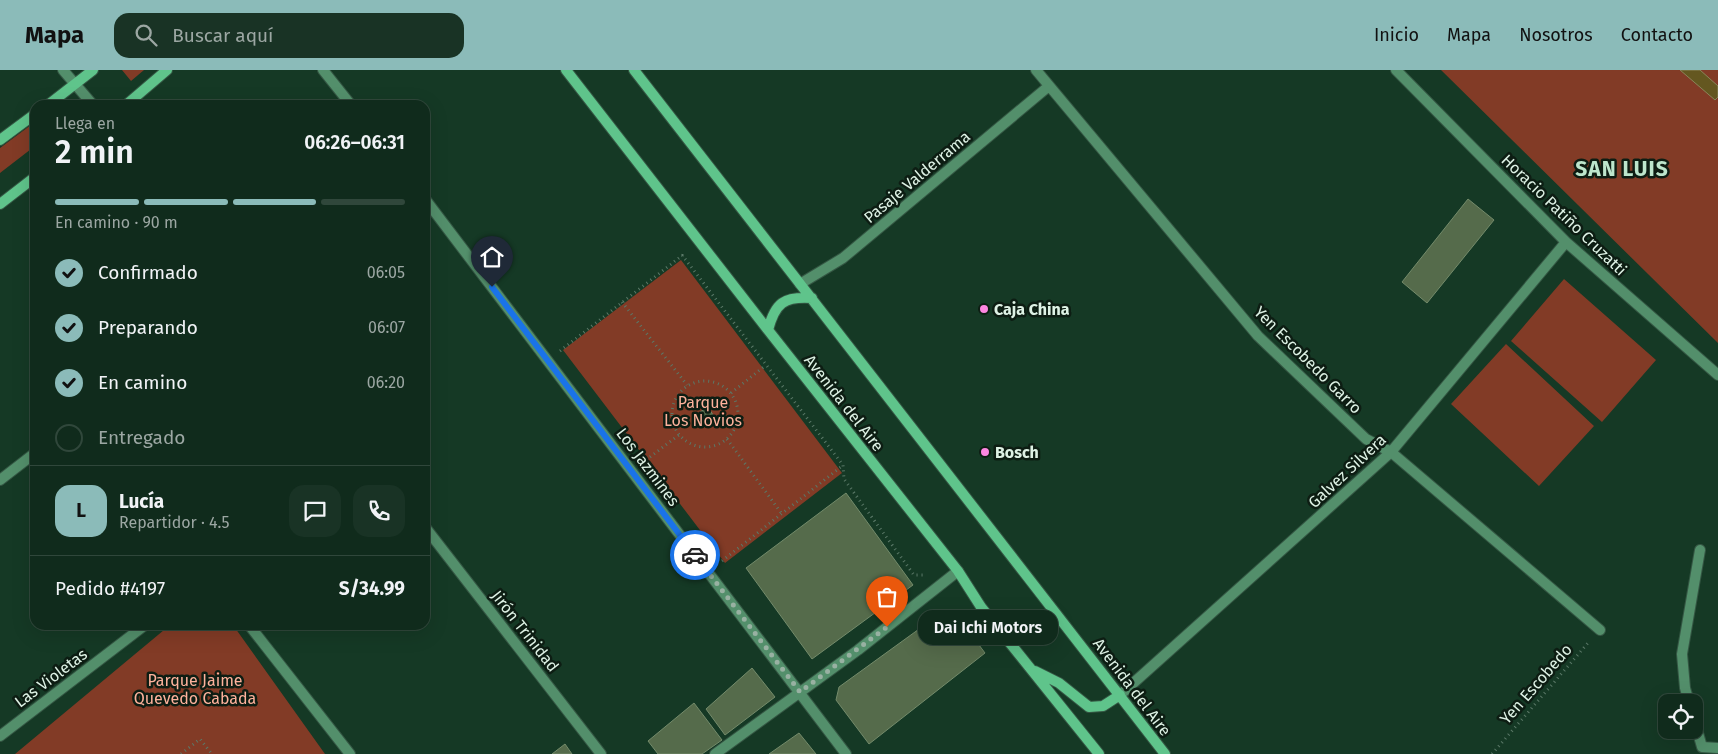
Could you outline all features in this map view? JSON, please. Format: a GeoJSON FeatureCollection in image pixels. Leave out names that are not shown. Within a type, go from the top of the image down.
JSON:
{"type":"FeatureCollection","features":[{"type":"Feature","properties":{"kind":"main road"},"geometry":{"type":"LineString","coordinates":[[55,100],[93,70]]}},
{"type":"Feature","properties":{"kind":"main road"},"geometry":{"type":"LineString","coordinates":[[132,100],[167,70]]}},
{"type":"Feature","properties":{"kind":"main road","name":"Avenida del Aire"},"geometry":{"type":"LineString","coordinates":[[566,70],[958,571],[981,608],[1099,754]]}},
{"type":"Feature","properties":{"kind":"main road","name":"Avenida del Aire"},"geometry":{"type":"LineString","coordinates":[[634,70],[1165,754]]}},
{"type":"Feature","properties":{"kind":"main road"},"geometry":{"type":"LineString","coordinates":[[0,140],[30,118]]}},
{"type":"Feature","properties":{"kind":"main road"},"geometry":{"type":"LineString","coordinates":[[0,204],[30,181]]}},
{"type":"Feature","properties":{"kind":"main road"},"geometry":{"type":"LineString","coordinates":[[768,330],[773,314],[779,304],[790,298],[812,298]]}},
{"type":"Feature","properties":{"kind":"main road"},"geometry":{"type":"LineString","coordinates":[[1032,669],[1060,683],[1088,707],[1102,706],[1120,695]]}},
{"type":"Feature","properties":{"kind":"street"},"geometry":{"type":"LineString","coordinates":[[63,70],[89,100]]}},
{"type":"Feature","properties":{"kind":"street"},"geometry":{"type":"LineString","coordinates":[[323,70],[347,100]]}},
{"type":"Feature","properties":{"kind":"street","name":"Yen Escobedo Garro"},"geometry":{"type":"LineString","coordinates":[[1036,70],[1258,336],[1366,439],[1391,452],[1600,630]]}},
{"type":"Feature","properties":{"kind":"street","name":"Horacio Patiño Cruzatti"},"geometry":{"type":"LineString","coordinates":[[1396,70],[1566,242],[1718,375]]}},
{"type":"Feature","properties":{"kind":"street","name":"Pasaje Valderrama"},"geometry":{"type":"LineString","coordinates":[[800,284],[842,258],[1050,86]]}},
{"type":"Feature","properties":{"kind":"street","name":"Los Jazmines"},"geometry":{"type":"LineString","coordinates":[[430,206],[846,754]]}},
{"type":"Feature","properties":{"kind":"street","name":"Galvez Silvera"},"geometry":{"type":"LineString","coordinates":[[1120,695],[1391,452],[1566,242]]}},
{"type":"Feature","properties":{"kind":"street"},"geometry":{"type":"LineString","coordinates":[[0,480],[30,457]]}},
{"type":"Feature","properties":{"kind":"street","name":"Jirón Trinidad"},"geometry":{"type":"LineString","coordinates":[[430,533],[601,754]]}},
{"type":"Feature","properties":{"kind":"street"},"geometry":{"type":"LineString","coordinates":[[1687,694],[1682,654],[1700,550]]}},
{"type":"Feature","properties":{"kind":"street"},"geometry":{"type":"LineString","coordinates":[[715,754],[858,650],[958,571]]}},
{"type":"Feature","properties":{"kind":"street","name":"Las Violetas"},"geometry":{"type":"LineString","coordinates":[[0,736],[138,630]]}},
{"type":"Feature","properties":{"kind":"street"},"geometry":{"type":"LineString","coordinates":[[253,630],[350,754]]}},
{"type":"Feature","properties":{"kind":"street"},"geometry":{"type":"LineString","coordinates":[[1701,750],[1718,748]]}},
{"type":"Feature","properties":{"kind":"path"},"geometry":{"type":"LineString","coordinates":[[548,361],[700,242]]}},
{"type":"Feature","properties":{"kind":"path"},"geometry":{"type":"LineString","coordinates":[[682,256],[843,466],[844,479],[914,575],[926,575],[935,589]]}},
{"type":"Feature","properties":{"kind":"path"},"geometry":{"type":"LineString","coordinates":[[622,302],[687,385]]}},
{"type":"Feature","properties":{"kind":"path"},"geometry":{"type":"LineString","coordinates":[[731,393],[766,365]]}},
{"type":"Feature","properties":{"kind":"path"},"geometry":{"type":"LineString","coordinates":[[705,380],[724,386],[731,393],[736,401],[738,421],[727,439],[720,443],[703,447],[686,441],[679,435],[674,427],[672,409],[679,392],[687,385],[705,380]]}},
{"type":"Feature","properties":{"kind":"path"},"geometry":{"type":"LineString","coordinates":[[644,461],[679,435]]}},
{"type":"Feature","properties":{"kind":"path"},"geometry":{"type":"LineString","coordinates":[[727,439],[782,514]]}},
{"type":"Feature","properties":{"kind":"path"},"geometry":{"type":"LineString","coordinates":[[720,562],[843,466]]}},
{"type":"Feature","properties":{"kind":"path","name":"Yen Escobedo"},"geometry":{"type":"LineString","coordinates":[[1492,754],[1600,630]]}},
{"type":"Feature","properties":{"kind":"path"},"geometry":{"type":"LineString","coordinates":[[181,754],[200,739],[212,754]]}},
{"type":"Feature","properties":{"kind":"green space"},"geometry":{"type":"Polygon","coordinates":[[[122,70],[144,70],[131,81],[122,70]]]}},
{"type":"Feature","properties":{"kind":"green space"},"geometry":{"type":"Polygon","coordinates":[[[1441,70],[1718,70],[1718,343],[1441,70]]]}},
{"type":"Feature","properties":{"kind":"green space"},"geometry":{"type":"Polygon","coordinates":[[[30,126],[30,150],[0,173],[0,148],[30,126]]]}},
{"type":"Feature","properties":{"kind":"green space","name":"Parque Los Novios"},"geometry":{"type":"Polygon","coordinates":[[[681,260],[842,473],[725,563],[563,350],[681,260]]]}},
{"type":"Feature","properties":{"kind":"green space"},"geometry":{"type":"Polygon","coordinates":[[[1564,279],[1656,360],[1602,422],[1511,341],[1564,279]]]}},
{"type":"Feature","properties":{"kind":"green space"},"geometry":{"type":"Polygon","coordinates":[[[1506,344],[1594,426],[1539,486],[1451,404],[1506,344]]]}},
{"type":"Feature","properties":{"kind":"green space","name":"Parque Jaime Quevedo Cabada"},"geometry":{"type":"Polygon","coordinates":[[[164,630],[237,630],[325,754],[15,754],[164,630]]]}},
{"type":"Feature","properties":{"kind":"shaded area"},"geometry":{"type":"Polygon","coordinates":[[[1680,70],[1700,70],[1718,86],[1718,97],[1715,100],[1680,70]]]}},
{"type":"Feature","properties":{"kind":"building"},"geometry":{"type":"Polygon","coordinates":[[[1468,199],[1494,220],[1427,303],[1402,282],[1468,199]]]}},
{"type":"Feature","properties":{"kind":"building"},"geometry":{"type":"Polygon","coordinates":[[[708,407],[713,415],[706,420],[700,412],[708,407]]]}},
{"type":"Feature","properties":{"kind":"building"},"geometry":{"type":"Polygon","coordinates":[[[846,493],[913,585],[812,659],[746,568],[846,493]]]}},
{"type":"Feature","properties":{"kind":"building"},"geometry":{"type":"Polygon","coordinates":[[[944,611],[955,613],[985,653],[869,744],[836,700],[839,687],[944,611]]]}},
{"type":"Feature","properties":{"kind":"building"},"geometry":{"type":"Polygon","coordinates":[[[752,668],[775,697],[725,735],[706,709],[752,668]]]}},
{"type":"Feature","properties":{"kind":"building"},"geometry":{"type":"Polygon","coordinates":[[[694,703],[722,740],[702,754],[658,754],[648,741],[694,703]]]}},
{"type":"Feature","properties":{"kind":"building"},"geometry":{"type":"Polygon","coordinates":[[[799,733],[816,754],[769,754],[799,733]]]}},
{"type":"Feature","properties":{"kind":"building"},"geometry":{"type":"Polygon","coordinates":[[[565,744],[572,754],[552,754],[565,744]]]}},
{"type":"Feature","properties":{"kind":"way so far"},"geometry":{"type":"LineString","coordinates":[[695,555],[800,692],[887,627]]}},
{"type":"Feature","properties":{"kind":"place","name":"Caja China"},"geometry":{"type":"Point","coordinates":[984,309]}},
{"type":"Feature","properties":{"kind":"place","name":"Bosch"},"geometry":{"type":"Point","coordinates":[985,452]}},
{"type":"Feature","properties":{"kind":"place","name":"Dai Ichi Motors"},"geometry":{"type":"Point","coordinates":[887,627]}},
{"type":"Feature","properties":{"kind":"district","name":"SAN LUIS"},"geometry":{"type":"Point","coordinates":[1622,169]}},
{"type":"Feature","properties":{"kind":"route"},"geometry":{"type":"LineString","coordinates":[[492,287],[695,555]]}}]}
